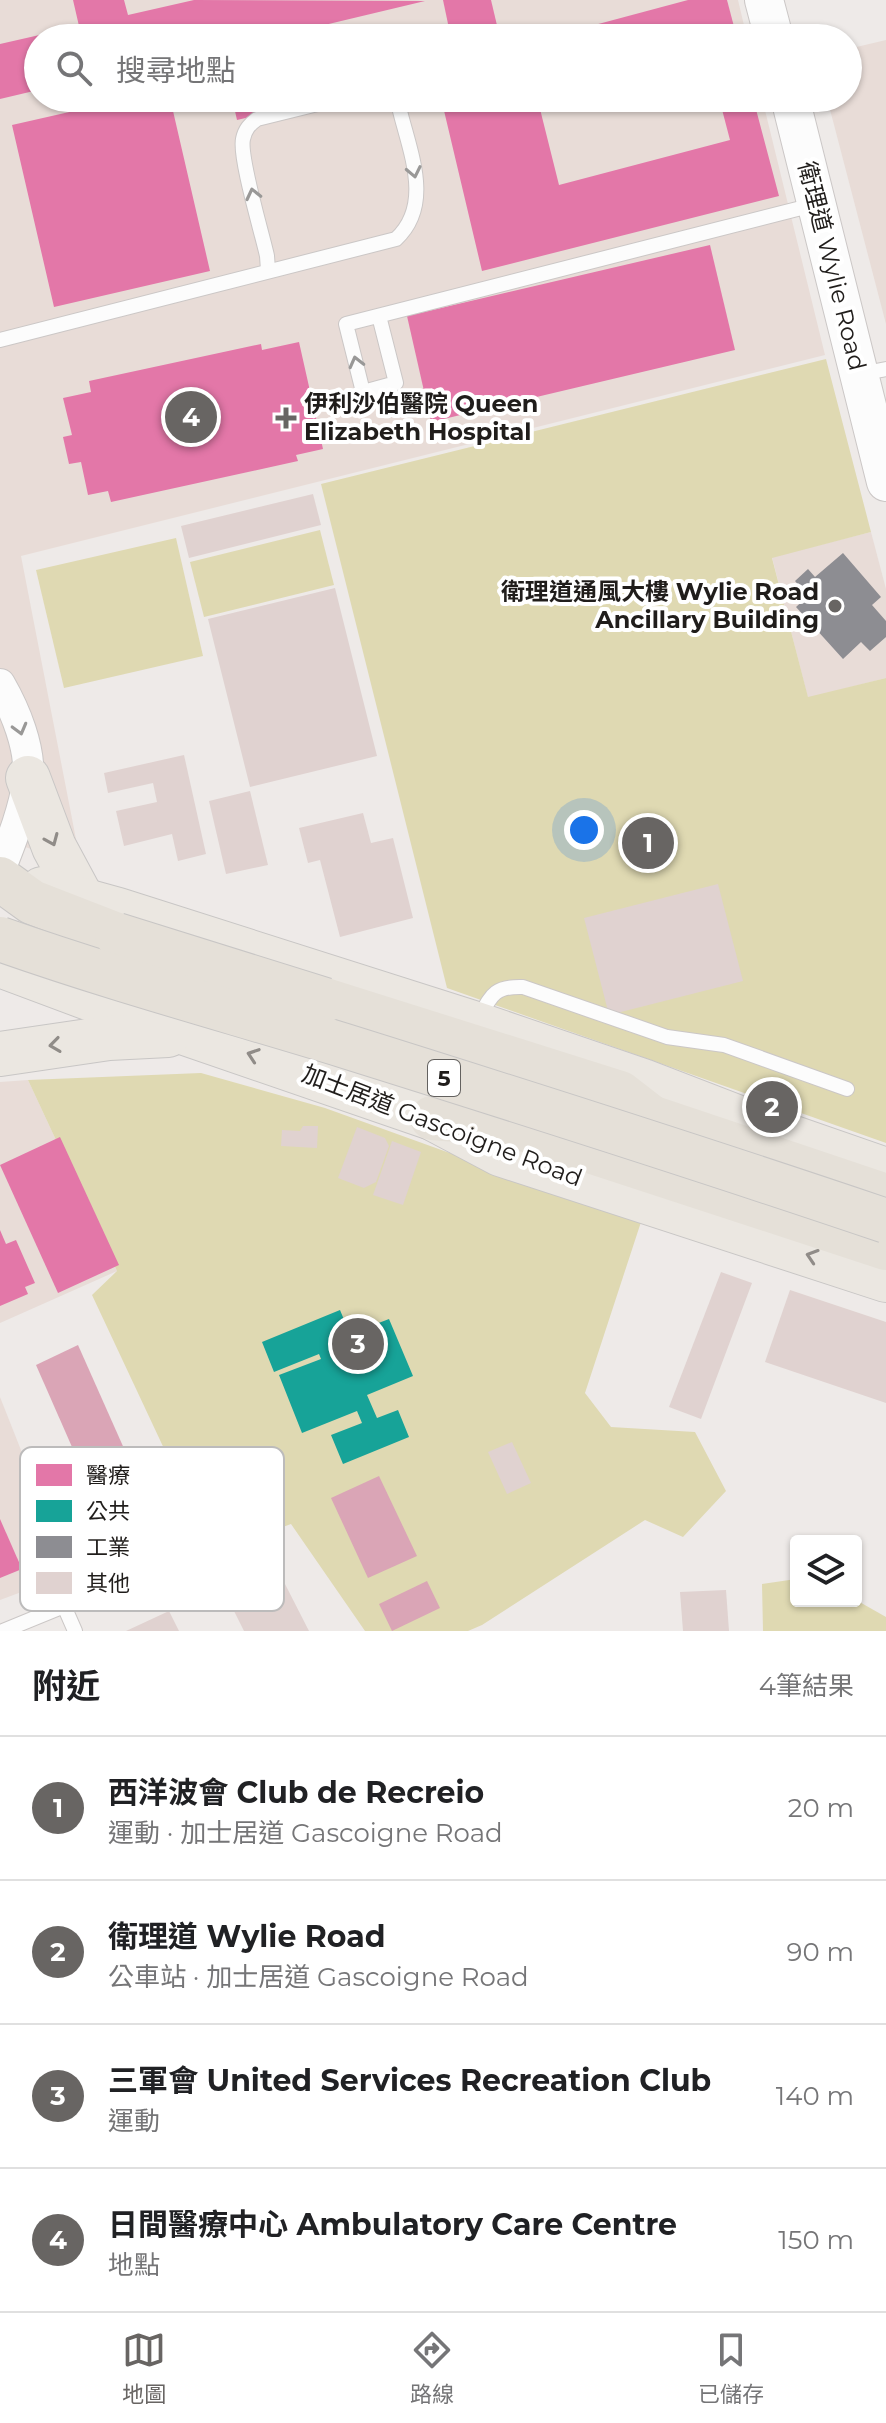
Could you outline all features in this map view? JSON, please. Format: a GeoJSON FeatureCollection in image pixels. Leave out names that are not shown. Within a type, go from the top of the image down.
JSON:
{"type":"FeatureCollection","features":[{"type":"Feature","properties":{"kind":"highway"},"geometry":{"type":"LineString","coordinates":[[0,878],[32,902],[117,935],[620,1093],[651,1117]]}},
{"type":"Feature","properties":{"kind":"highway","name":"5"},"geometry":{"type":"LineString","coordinates":[[0,917],[198,986],[460,1069],[612,1115],[651,1117],[886,1196]]}},
{"type":"Feature","properties":{"kind":"highway","name":"5"},"geometry":{"type":"LineString","coordinates":[[0,939],[81,967],[711,1162],[886,1221]]}},
{"type":"Feature","properties":{"kind":"highway"},"geometry":{"type":"LineString","coordinates":[[432,1118],[507,1124],[886,1248]]}},
{"type":"Feature","properties":{"kind":"main road"},"geometry":{"type":"LineString","coordinates":[[28,778],[54,847],[82,899]]}},
{"type":"Feature","properties":{"kind":"main road"},"geometry":{"type":"LineString","coordinates":[[0,878],[82,899],[476,1024],[886,1170]]}},
{"type":"Feature","properties":{"kind":"main road","name":"加士居道 Gascoigne Road"},"geometry":{"type":"LineString","coordinates":[[0,965],[432,1118],[500,1154],[886,1280]]}},
{"type":"Feature","properties":{"kind":"main road"},"geometry":{"type":"LineString","coordinates":[[0,1054],[109,1038],[196,1036]]}},
{"type":"Feature","properties":{"kind":"street"},"geometry":{"type":"LineString","coordinates":[[764,0],[770,24]]}},
{"type":"Feature","properties":{"kind":"street","name":"衛理道 Wylie Road"},"geometry":{"type":"LineString","coordinates":[[794,112],[817,204],[873,372],[886,482]]}},
{"type":"Feature","properties":{"kind":"street"},"geometry":{"type":"LineString","coordinates":[[0,684],[12,704],[22,733],[28,778],[13,837],[0,870]]}},
{"type":"Feature","properties":{"kind":"lane"},"geometry":{"type":"LineString","coordinates":[[268,270],[243,150],[249,124],[285,112]]}},
{"type":"Feature","properties":{"kind":"lane"},"geometry":{"type":"LineString","coordinates":[[0,340],[396,239],[406,229],[418,193],[400,112]]}},
{"type":"Feature","properties":{"kind":"lane"},"geometry":{"type":"LineString","coordinates":[[379,316],[396,383],[363,392],[346,324],[817,204]]}},
{"type":"Feature","properties":{"kind":"lane"},"geometry":{"type":"LineString","coordinates":[[476,1024],[494,992],[506,986],[523,987],[667,1037],[724,1045],[847,1089]]}},
{"type":"Feature","properties":{"kind":"lane"},"geometry":{"type":"LineString","coordinates":[[3,1631],[52,1611]]}},
{"type":"Feature","properties":{"kind":"lane"},"geometry":{"type":"LineString","coordinates":[[66,1611],[75,1631]]}},
{"type":"Feature","properties":{"kind":"shaded area","name":"伊利沙伯醫院 Queen Elizabeth Hospital"},"geometry":{"type":"Polygon","coordinates":[[[0,0],[738,0],[744,24],[24,24],[24,112],[765,112],[825,355],[21,556],[81,865],[0,839],[0,0]]]}},
{"type":"Feature","properties":{"kind":"shaded area"},"geometry":{"type":"Polygon","coordinates":[[[886,40],[886,324],[831,112],[862,112],[862,46],[886,40]]]}},
{"type":"Feature","properties":{"kind":"shaded area"},"geometry":{"type":"Polygon","coordinates":[[[826,359],[871,532],[772,558],[808,697],[886,678],[886,1143],[447,988],[321,484],[826,359]]]}},
{"type":"Feature","properties":{"kind":"shaded area"},"geometry":{"type":"Polygon","coordinates":[[[320,530],[334,585],[204,617],[190,562],[320,530]]]}},
{"type":"Feature","properties":{"kind":"shaded area","name":"衛理道通風大樓 Wylie Road Ancillary Building"},"geometry":{"type":"Polygon","coordinates":[[[871,532],[886,589],[886,678],[808,698],[772,557],[871,532]]]}},
{"type":"Feature","properties":{"kind":"shaded area"},"geometry":{"type":"Polygon","coordinates":[[[176,538],[203,656],[64,688],[36,570],[176,538]]]}},
{"type":"Feature","properties":{"kind":"shaded area"},"geometry":{"type":"Polygon","coordinates":[[[201,1073],[325,1108],[641,1222],[585,1393],[611,1427],[695,1432],[726,1491],[683,1537],[645,1520],[468,1631],[365,1631],[291,1524],[284,1527],[284,1447],[163,1447],[92,1295],[117,1271],[28,1080],[201,1073]]]}},
{"type":"Feature","properties":{"kind":"shaded area"},"geometry":{"type":"Polygon","coordinates":[[[28,1080],[117,1271],[0,1323],[0,1082],[28,1080]]]}},
{"type":"Feature","properties":{"kind":"shaded area"},"geometry":{"type":"Polygon","coordinates":[[[78,1345],[123,1447],[72,1447],[36,1365],[78,1345]]]}},
{"type":"Feature","properties":{"kind":"shaded area"},"geometry":{"type":"Polygon","coordinates":[[[0,1397],[20,1448],[20,1593],[0,1600],[0,1397]]]}},
{"type":"Feature","properties":{"kind":"shaded area"},"geometry":{"type":"Polygon","coordinates":[[[379,1476],[417,1556],[368,1578],[331,1498],[379,1476]]]}},
{"type":"Feature","properties":{"kind":"shaded area"},"geometry":{"type":"Polygon","coordinates":[[[790,1580],[790,1607],[862,1607],[862,1603],[886,1617],[886,1631],[763,1631],[762,1584],[790,1580]]]}},
{"type":"Feature","properties":{"kind":"shaded area"},"geometry":{"type":"Polygon","coordinates":[[[427,1581],[440,1608],[392,1631],[379,1604],[427,1581]]]}},
{"type":"Feature","properties":{"kind":"building: 醫療"},"geometry":{"type":"Polygon","coordinates":[[[73,0],[124,0],[128,15],[194,0],[425,1],[329,24],[79,24],[73,0]]]}},
{"type":"Feature","properties":{"kind":"building: 醫療"},"geometry":{"type":"Polygon","coordinates":[[[443,0],[491,0],[497,24],[448,24],[443,0]]]}},
{"type":"Feature","properties":{"kind":"building: 醫療"},"geometry":{"type":"Polygon","coordinates":[[[688,0],[727,0],[733,24],[598,24],[688,0]]]}},
{"type":"Feature","properties":{"kind":"building: 醫療"},"geometry":{"type":"Polygon","coordinates":[[[24,39],[24,93],[0,99],[0,44],[24,39]]]}},
{"type":"Feature","properties":{"kind":"building: 醫療"},"geometry":{"type":"Polygon","coordinates":[[[69,112],[173,112],[210,271],[54,307],[12,125],[69,112]]]}},
{"type":"Feature","properties":{"kind":"building: 醫療"},"geometry":{"type":"Polygon","coordinates":[[[235,112],[272,112],[237,120],[235,112]]]}},
{"type":"Feature","properties":{"kind":"building: 醫療"},"geometry":{"type":"Polygon","coordinates":[[[444,112],[541,112],[559,185],[730,140],[723,112],[757,112],[779,196],[482,271],[444,112]]]}},
{"type":"Feature","properties":{"kind":"building: 醫療"},"geometry":{"type":"Polygon","coordinates":[[[710,245],[735,350],[431,422],[407,316],[710,245]]]}},
{"type":"Feature","properties":{"kind":"building: 醫療"},"geometry":{"type":"Polygon","coordinates":[[[299,342],[323,449],[296,455],[298,461],[111,502],[108,491],[88,495],[81,462],[69,464],[63,437],[72,435],[63,398],[91,392],[89,381],[261,344],[262,350],[299,342]]]}},
{"type":"Feature","properties":{"kind":"building: 醫療"},"geometry":{"type":"Polygon","coordinates":[[[60,1137],[119,1265],[58,1293],[0,1165],[60,1137]]]}},
{"type":"Feature","properties":{"kind":"building: 醫療"},"geometry":{"type":"Polygon","coordinates":[[[0,1230],[6,1244],[16,1240],[35,1283],[25,1287],[28,1294],[0,1306],[0,1230]]]}},
{"type":"Feature","properties":{"kind":"building: 醫療"},"geometry":{"type":"Polygon","coordinates":[[[0,1519],[20,1570],[0,1578],[0,1519]]]}},
{"type":"Feature","properties":{"kind":"building: 公共"},"geometry":{"type":"Polygon","coordinates":[[[340,1310],[350,1334],[389,1319],[413,1376],[367,1395],[377,1418],[398,1410],[409,1437],[343,1464],[331,1435],[362,1423],[357,1411],[302,1433],[279,1375],[321,1359],[319,1354],[274,1372],[262,1342],[340,1310]]]}},
{"type":"Feature","properties":{"kind":"building: 工業","name":"衛理道通風大樓 Wylie Road Ancillary Building"},"geometry":{"type":"Polygon","coordinates":[[[843,553],[881,597],[872,605],[886,621],[886,637],[870,651],[861,642],[843,659],[796,607],[808,596],[795,581],[808,569],[815,577],[843,553]]]}},
{"type":"Feature","properties":{"kind":"building: 其他"},"geometry":{"type":"Polygon","coordinates":[[[313,494],[321,525],[189,558],[181,526],[313,494]]]}},
{"type":"Feature","properties":{"kind":"building: 其他"},"geometry":{"type":"Polygon","coordinates":[[[335,588],[377,756],[250,787],[208,619],[335,588]]]}},
{"type":"Feature","properties":{"kind":"building: 其他"},"geometry":{"type":"Polygon","coordinates":[[[184,755],[206,854],[178,861],[172,834],[124,846],[116,811],[157,802],[153,783],[108,793],[104,773],[184,755]]]}},
{"type":"Feature","properties":{"kind":"building: 其他"},"geometry":{"type":"Polygon","coordinates":[[[250,791],[268,865],[226,874],[209,801],[250,791]]]}},
{"type":"Feature","properties":{"kind":"building: 其他"},"geometry":{"type":"Polygon","coordinates":[[[363,813],[371,843],[393,838],[413,918],[340,937],[320,860],[308,863],[299,828],[363,813]]]}},
{"type":"Feature","properties":{"kind":"building: 其他"},"geometry":{"type":"Polygon","coordinates":[[[718,884],[743,981],[609,1015],[584,918],[718,884]]]}},
{"type":"Feature","properties":{"kind":"building: 其他"},"geometry":{"type":"Polygon","coordinates":[[[303,1126],[318,1126],[317,1148],[281,1146],[282,1130],[300,1131],[303,1126]]]}},
{"type":"Feature","properties":{"kind":"building: 其他"},"geometry":{"type":"Polygon","coordinates":[[[357,1127],[385,1138],[389,1146],[376,1182],[364,1188],[338,1178],[357,1127]]]}},
{"type":"Feature","properties":{"kind":"building: 其他"},"geometry":{"type":"Polygon","coordinates":[[[392,1141],[421,1152],[403,1205],[373,1195],[392,1141]]]}},
{"type":"Feature","properties":{"kind":"building: 其他"},"geometry":{"type":"Polygon","coordinates":[[[721,1272],[752,1283],[701,1419],[669,1407],[721,1272]]]}},
{"type":"Feature","properties":{"kind":"building: 其他"},"geometry":{"type":"Polygon","coordinates":[[[790,1290],[886,1322],[886,1403],[765,1362],[790,1290]]]}},
{"type":"Feature","properties":{"kind":"building: 其他"},"geometry":{"type":"Polygon","coordinates":[[[512,1442],[531,1483],[507,1494],[488,1452],[512,1442]]]}},
{"type":"Feature","properties":{"kind":"building: 其他"},"geometry":{"type":"Polygon","coordinates":[[[284,1582],[309,1631],[244,1631],[234,1611],[284,1611],[284,1582]]]}},
{"type":"Feature","properties":{"kind":"building: 其他"},"geometry":{"type":"Polygon","coordinates":[[[726,1590],[729,1631],[683,1631],[680,1592],[726,1590]]]}},
{"type":"Feature","properties":{"kind":"building: 其他"},"geometry":{"type":"Polygon","coordinates":[[[169,1611],[179,1631],[126,1631],[169,1611]]]}},
{"type":"Feature","properties":{"kind":"place","name":"日間醫療中心 Ambulatory Care Centre"},"geometry":{"type":"Point","coordinates":[191,417]}},
{"type":"Feature","properties":{"kind":"place","name":"伊利沙伯醫院 Queen Elizabeth Hospital"},"geometry":{"type":"Point","coordinates":[286,418]}},
{"type":"Feature","properties":{"kind":"place","name":"衛理道通風大樓 Wylie Road Ancillary Building"},"geometry":{"type":"Point","coordinates":[835,606]}},
{"type":"Feature","properties":{"kind":"place","name":"西洋波會 Club de Recreio"},"geometry":{"type":"Point","coordinates":[648,843]}},
{"type":"Feature","properties":{"kind":"place","name":"衛理道 Wylie Road"},"geometry":{"type":"Point","coordinates":[772,1107]}},
{"type":"Feature","properties":{"kind":"place","name":"三軍會 United Services Recreation Club"},"geometry":{"type":"Point","coordinates":[358,1344]}}]}
